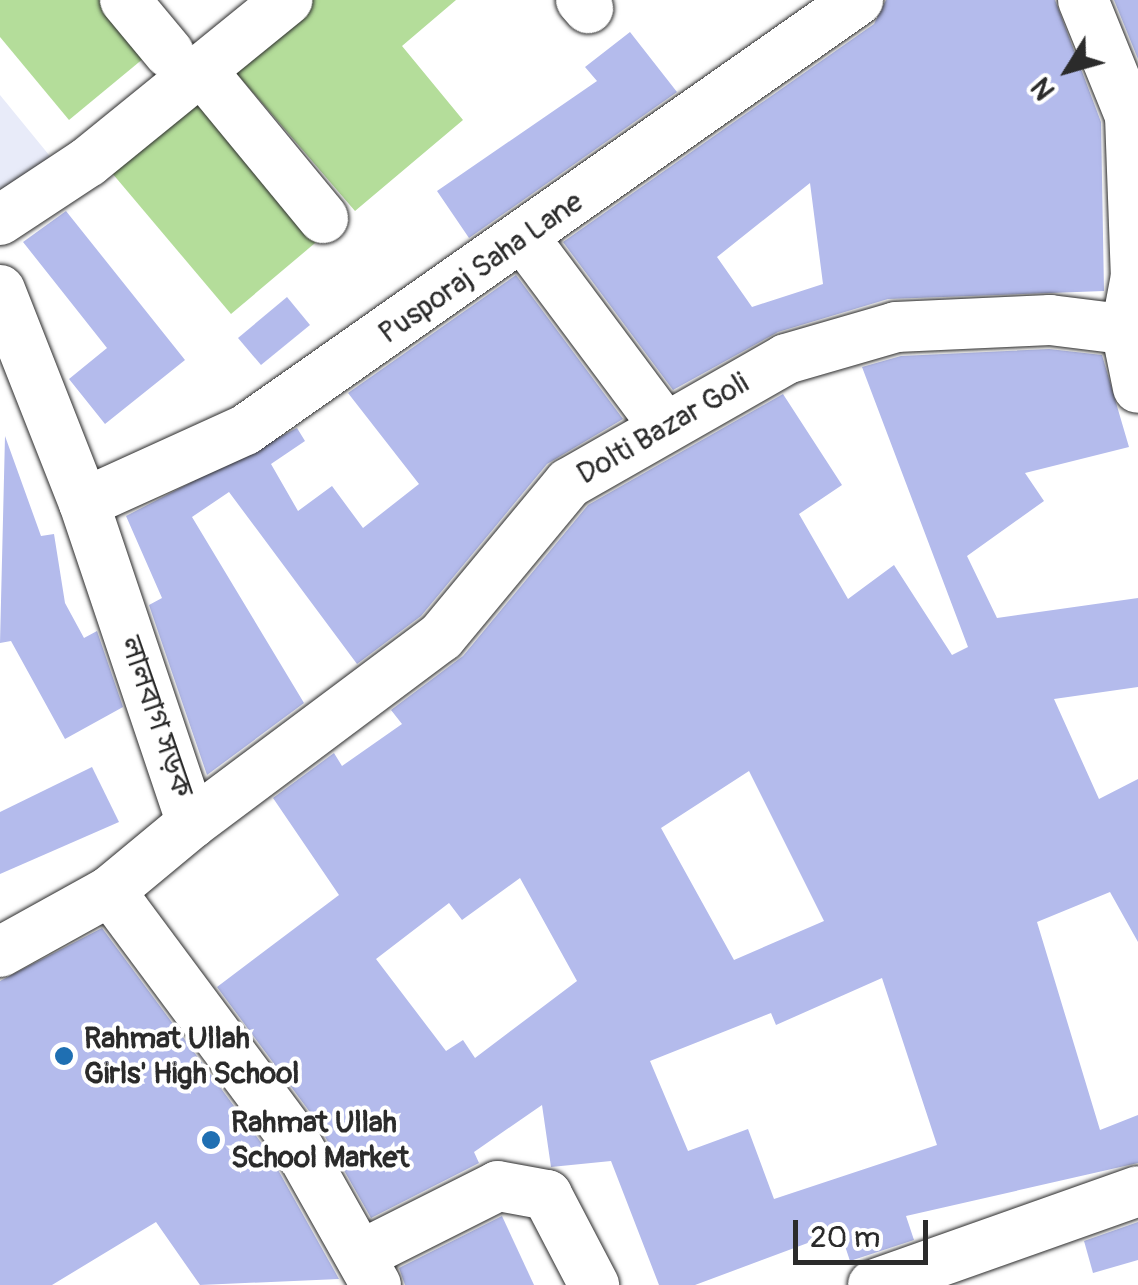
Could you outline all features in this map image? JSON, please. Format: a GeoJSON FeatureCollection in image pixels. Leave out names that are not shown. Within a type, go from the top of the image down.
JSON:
{"type":"FeatureCollection","features":[{"type":"Feature","properties":{"kind":"street"},"geometry":{"type":"LineString","coordinates":[[126,0],[323,218]]}},
{"type":"Feature","properties":{"kind":"street"},"geometry":{"type":"LineString","coordinates":[[0,220],[185,62],[287,0]]}},
{"type":"Feature","properties":{"kind":"street","name":"Pusporaj Saha Lane"},"geometry":{"type":"LineString","coordinates":[[84,503],[245,430],[524,238],[858,0]]}},
{"type":"Feature","properties":{"kind":"street"},"geometry":{"type":"LineString","coordinates":[[1084,0],[1122,39],[1130,116],[1137,276],[1132,330],[1138,388]]}},
{"type":"Feature","properties":{"kind":"street"},"geometry":{"type":"LineString","coordinates":[[524,238],[665,428]]}},
{"type":"Feature","properties":{"kind":"street","name":"লালবাগ সড়ক"},"geometry":{"type":"LineString","coordinates":[[0,290],[84,503],[192,822],[110,890],[0,952]]}},
{"type":"Feature","properties":{"kind":"street","name":"Dolti Bazar Goli"},"geometry":{"type":"LineString","coordinates":[[192,822],[441,637],[568,483],[786,359],[896,327],[1050,320],[1132,330]]}},
{"type":"Feature","properties":{"kind":"street"},"geometry":{"type":"LineString","coordinates":[[110,890],[292,1136],[368,1270],[498,1186],[547,1195],[594,1285]]}},
{"type":"Feature","properties":{"kind":"street"},"geometry":{"type":"LineString","coordinates":[[873,1285],[1138,1191]]}},
{"type":"Feature","properties":{"kind":"shaded area"},"geometry":{"type":"Polygon","coordinates":[[[0,95],[58,166],[0,205],[0,95]]]}},
{"type":"Feature","properties":{"kind":"green space"},"geometry":{"type":"Polygon","coordinates":[[[0,0],[134,0],[167,39],[69,120],[0,37],[0,0]]]}},
{"type":"Feature","properties":{"kind":"green space"},"geometry":{"type":"Polygon","coordinates":[[[298,0],[456,0],[402,46],[463,120],[355,211],[226,61],[298,0]]]}},
{"type":"Feature","properties":{"kind":"green space"},"geometry":{"type":"Polygon","coordinates":[[[191,84],[321,238],[231,314],[101,160],[191,84]]]}},
{"type":"Feature","properties":{"kind":"building"},"geometry":{"type":"Polygon","coordinates":[[[886,0],[1055,0],[1101,122],[1104,291],[888,299],[778,332],[673,390],[563,242],[874,24],[886,0]],[[810,183],[717,257],[752,307],[823,284],[810,183]]]}},
{"type":"Feature","properties":{"kind":"building"},"geometry":{"type":"Polygon","coordinates":[[[1114,0],[1138,0],[1138,59],[1114,0]]]}},
{"type":"Feature","properties":{"kind":"building"},"geometry":{"type":"Polygon","coordinates":[[[630,32],[677,92],[469,238],[437,191],[597,81],[585,67],[630,32]]]}},
{"type":"Feature","properties":{"kind":"building"},"geometry":{"type":"Polygon","coordinates":[[[66,211],[185,360],[105,424],[69,379],[107,348],[23,242],[66,211]]]}},
{"type":"Feature","properties":{"kind":"building"},"geometry":{"type":"Polygon","coordinates":[[[516,275],[623,419],[547,464],[421,616],[357,664],[229,492],[192,517],[304,703],[207,775],[149,605],[162,598],[126,516],[297,428],[305,441],[271,464],[298,511],[332,486],[363,528],[419,484],[348,393],[516,275]]]}},
{"type":"Feature","properties":{"kind":"building"},"geometry":{"type":"Polygon","coordinates":[[[287,297],[310,325],[261,365],[238,338],[287,297]]]}},
{"type":"Feature","properties":{"kind":"building"},"geometry":{"type":"Polygon","coordinates":[[[1049,349],[1102,355],[1129,447],[1025,473],[1044,501],[967,556],[997,618],[1138,598],[1138,687],[1054,699],[1099,799],[1138,779],[1138,942],[1110,892],[1037,922],[1100,1130],[1138,1115],[1138,1163],[906,1216],[914,1240],[850,1261],[840,1231],[695,1285],[659,1285],[611,1161],[551,1167],[542,1105],[474,1152],[479,1163],[371,1218],[315,1119],[217,987],[339,895],[273,798],[334,753],[342,766],[402,724],[391,710],[463,656],[588,505],[783,394],[842,485],[799,514],[848,599],[894,565],[952,655],[968,647],[862,367],[901,356],[1049,349]],[[749,771],[661,828],[734,960],[824,921],[749,771]],[[520,878],[462,920],[449,903],[376,959],[446,1051],[463,1040],[475,1058],[577,981],[520,878]],[[882,978],[776,1025],[771,1013],[650,1061],[688,1151],[748,1129],[774,1199],[937,1145],[882,978]]]}},
{"type":"Feature","properties":{"kind":"building"},"geometry":{"type":"Polygon","coordinates":[[[5,436],[41,536],[54,534],[65,603],[84,638],[97,631],[123,707],[65,739],[11,641],[0,643],[5,436]]]}},
{"type":"Feature","properties":{"kind":"building"},"geometry":{"type":"Polygon","coordinates":[[[92,767],[119,822],[0,874],[0,812],[92,767]]]}},
{"type":"Feature","properties":{"kind":"building"},"geometry":{"type":"Polygon","coordinates":[[[102,928],[268,1152],[339,1279],[200,1285],[156,1222],[52,1285],[0,1285],[0,981],[102,928]]]}},
{"type":"Feature","properties":{"kind":"building"},"geometry":{"type":"Polygon","coordinates":[[[502,1216],[534,1285],[405,1285],[399,1268],[502,1216]]]}},
{"type":"Feature","properties":{"kind":"building"},"geometry":{"type":"Polygon","coordinates":[[[1138,1222],[1138,1260],[1093,1273],[1084,1241],[1138,1222]]]}},
{"type":"Feature","properties":{"kind":"place","name":"Rahmat Ullah Girls' High School"},"geometry":{"type":"Point","coordinates":[64,1056]}},
{"type":"Feature","properties":{"kind":"place","name":"Rahmat Ullah School Market"},"geometry":{"type":"Point","coordinates":[211,1140]}}]}
